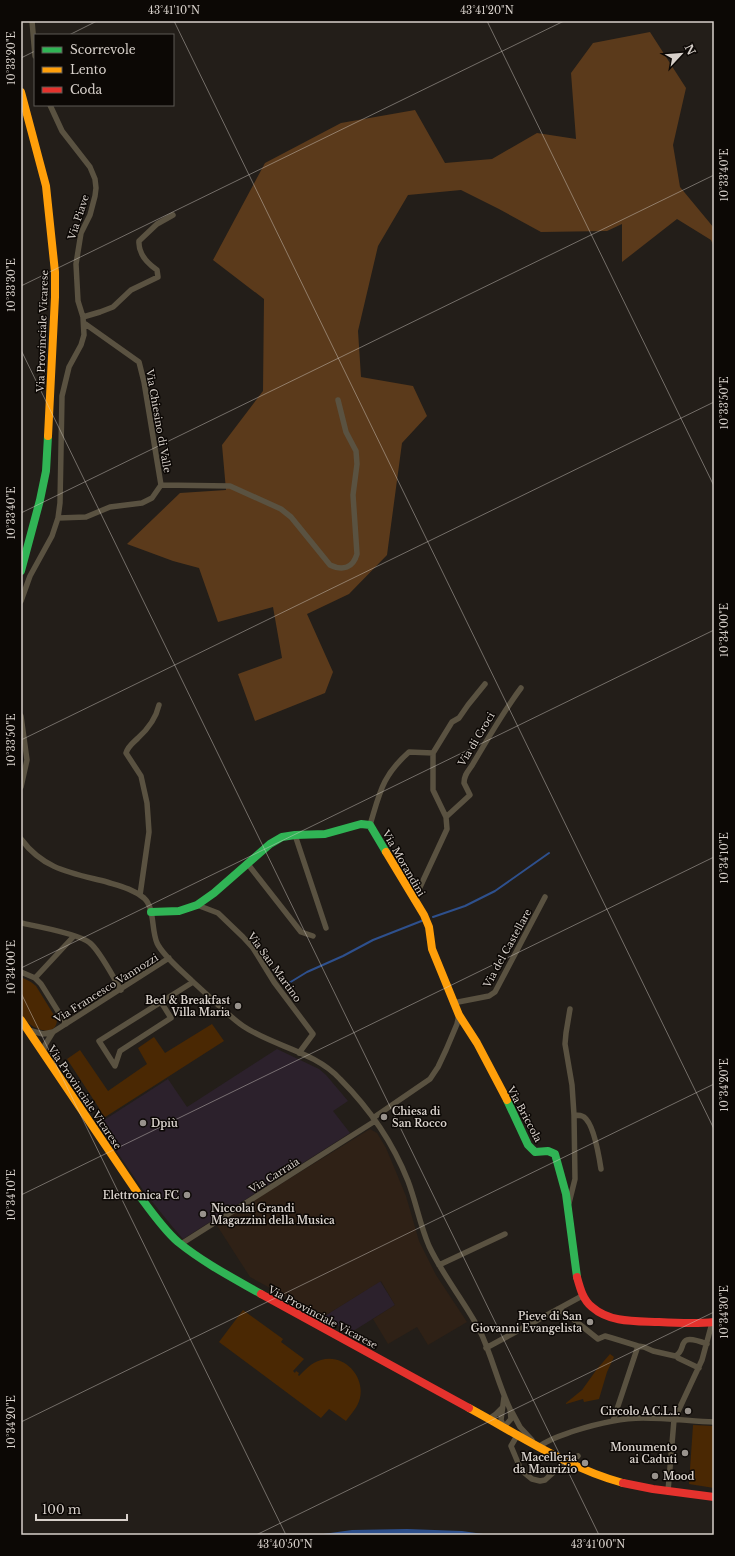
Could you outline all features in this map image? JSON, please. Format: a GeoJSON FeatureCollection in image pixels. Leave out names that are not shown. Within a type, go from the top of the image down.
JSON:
{"type":"FeatureCollection","features":[{"type":"Feature","properties":{"kind":"main road","name":"Via Provinciale Vicarese"},"geometry":{"type":"LineString","coordinates":[[21,92],[36,145],[47,193],[55,284],[46,471],[40,500],[21,571]]}},
{"type":"Feature","properties":{"kind":"main road","name":"Via Morandini"},"geometry":{"type":"LineString","coordinates":[[151,912],[178,911],[197,905],[274,841],[282,837],[295,834],[325,834],[361,824],[370,825],[424,915],[429,927],[432,950],[453,1004]]}},
{"type":"Feature","properties":{"kind":"main road","name":"Via Briccola"},"geometry":{"type":"LineString","coordinates":[[453,1004],[486,1059],[515,1115],[528,1145],[535,1152],[548,1151],[555,1154],[568,1206],[576,1272],[582,1296]]}},
{"type":"Feature","properties":{"kind":"main road","name":"Via Provinciale Vicarese"},"geometry":{"type":"LineString","coordinates":[[21,1020],[157,1219],[181,1244],[227,1276],[489,1419],[538,1444],[568,1462],[592,1473],[606,1478],[668,1491],[714,1497]]}},
{"type":"Feature","properties":{"kind":"main road"},"geometry":{"type":"LineString","coordinates":[[582,1296],[589,1306],[601,1314],[625,1321],[713,1322]]}},
{"type":"Feature","properties":{"kind":"street"},"geometry":{"type":"LineString","coordinates":[[32,21],[34,44]]}},
{"type":"Feature","properties":{"kind":"street","name":"Via Piave"},"geometry":{"type":"LineString","coordinates":[[50,106],[62,131],[90,167],[93,173],[96,188],[93,208],[79,239],[76,264],[78,301],[83,320]]}},
{"type":"Feature","properties":{"kind":"street"},"geometry":{"type":"LineString","coordinates":[[21,601],[30,576],[49,544],[58,518],[60,503],[62,396],[69,367],[83,340],[83,320],[112,307],[131,290],[158,277],[157,270],[146,261],[142,254],[139,242],[157,224],[173,215]]}},
{"type":"Feature","properties":{"kind":"street","name":"Via Chiesino di Valle"},"geometry":{"type":"LineString","coordinates":[[58,518],[86,517],[110,507],[142,503],[152,498],[161,485],[144,382],[139,362],[83,320]]}},
{"type":"Feature","properties":{"kind":"street"},"geometry":{"type":"LineString","coordinates":[[161,485],[221,485],[237,489],[281,509],[291,517],[330,565],[338,569],[347,567],[355,562],[357,554],[353,495],[357,464],[356,451],[346,432],[338,400]]}},
{"type":"Feature","properties":{"kind":"street"},"geometry":{"type":"LineString","coordinates":[[414,900],[445,835],[447,824],[446,817],[432,790],[433,753],[452,722],[459,718],[485,684]]}},
{"type":"Feature","properties":{"kind":"street","name":"Via di Croci"},"geometry":{"type":"LineString","coordinates":[[446,817],[470,795],[464,784],[467,770],[473,764],[491,732],[521,688]]}},
{"type":"Feature","properties":{"kind":"street"},"geometry":{"type":"LineString","coordinates":[[140,895],[149,832],[148,817],[141,776],[126,752],[154,720],[159,705]]}},
{"type":"Feature","properties":{"kind":"street"},"geometry":{"type":"LineString","coordinates":[[21,716],[27,760],[21,787]]}},
{"type":"Feature","properties":{"kind":"street"},"geometry":{"type":"LineString","coordinates":[[370,825],[384,781],[395,765],[409,752],[433,753]]}},
{"type":"Feature","properties":{"kind":"street"},"geometry":{"type":"LineString","coordinates":[[295,834],[326,928]]}},
{"type":"Feature","properties":{"kind":"street"},"geometry":{"type":"LineString","coordinates":[[21,839],[35,856],[47,864],[121,886],[140,895],[148,902],[156,941],[160,948],[193,982],[243,1026],[326,1066],[339,1078],[374,1119],[391,1146],[408,1181],[424,1233],[439,1265],[477,1326],[504,1397],[520,1427],[538,1444],[594,1425],[613,1421],[640,1418],[714,1422]]}},
{"type":"Feature","properties":{"kind":"street"},"geometry":{"type":"LineString","coordinates":[[247,863],[301,932],[313,936]]}},
{"type":"Feature","properties":{"kind":"street","name":"Via del Castellare"},"geometry":{"type":"LineString","coordinates":[[453,1004],[488,996],[495,992],[545,897]]}},
{"type":"Feature","properties":{"kind":"street","name":"Via San Martino"},"geometry":{"type":"LineString","coordinates":[[197,905],[218,913],[253,948],[274,982],[313,1034],[299,1053]]}},
{"type":"Feature","properties":{"kind":"street"},"geometry":{"type":"LineString","coordinates":[[21,923],[74,936],[92,944],[121,990]]}},
{"type":"Feature","properties":{"kind":"street"},"geometry":{"type":"LineString","coordinates":[[35,978],[74,936]]}},
{"type":"Feature","properties":{"kind":"street","name":"Via Francesco Vannozzi"},"geometry":{"type":"LineString","coordinates":[[28,1030],[43,1034],[53,1032],[169,958]]}},
{"type":"Feature","properties":{"kind":"street"},"geometry":{"type":"LineString","coordinates":[[21,972],[35,978],[66,1024]]}},
{"type":"Feature","properties":{"kind":"street"},"geometry":{"type":"LineString","coordinates":[[161,1002],[171,1018],[120,1051],[115,1066],[99,1041],[161,1002],[193,982]]}},
{"type":"Feature","properties":{"kind":"street"},"geometry":{"type":"LineString","coordinates":[[568,1206],[574,1179],[574,1115],[572,1085],[565,1044],[570,1009]]}},
{"type":"Feature","properties":{"kind":"street","name":"Via Carraia"},"geometry":{"type":"LineString","coordinates":[[181,1244],[374,1119],[430,1079],[438,1067],[446,1050],[457,1024],[459,1015]]}},
{"type":"Feature","properties":{"kind":"street","name":"Via Francesco Vannozzi"},"geometry":{"type":"LineString","coordinates":[[43,1053],[45,1045],[53,1032]]}},
{"type":"Feature","properties":{"kind":"street"},"geometry":{"type":"LineString","coordinates":[[574,1115],[585,1118],[588,1122],[595,1140],[601,1169]]}},
{"type":"Feature","properties":{"kind":"street"},"geometry":{"type":"LineString","coordinates":[[439,1265],[505,1234]]}},
{"type":"Feature","properties":{"kind":"street"},"geometry":{"type":"LineString","coordinates":[[486,1348],[582,1296]]}},
{"type":"Feature","properties":{"kind":"street"},"geometry":{"type":"LineString","coordinates":[[558,1309],[598,1339],[605,1336],[653,1351],[676,1356],[680,1353],[684,1342],[689,1339],[707,1344]]}},
{"type":"Feature","properties":{"kind":"street"},"geometry":{"type":"LineString","coordinates":[[668,1491],[674,1420],[699,1368],[713,1322]]}},
{"type":"Feature","properties":{"kind":"street"},"geometry":{"type":"LineString","coordinates":[[613,1421],[638,1346]]}},
{"type":"Feature","properties":{"kind":"street"},"geometry":{"type":"LineString","coordinates":[[678,1358],[699,1368]]}},
{"type":"Feature","properties":{"kind":"street"},"geometry":{"type":"LineString","coordinates":[[504,1397],[501,1420],[504,1427],[511,1419],[510,1409]]}},
{"type":"Feature","properties":{"kind":"street"},"geometry":{"type":"LineString","coordinates":[[489,1419],[503,1406]]}},
{"type":"Feature","properties":{"kind":"street"},"geometry":{"type":"LineString","coordinates":[[518,1434],[511,1446],[521,1470],[532,1479],[540,1481],[545,1480],[578,1456]]}},
{"type":"Feature","properties":{"kind":"shaded area"},"geometry":{"type":"Polygon","coordinates":[[[650,32],[686,88],[673,145],[680,187],[714,228],[714,247],[711,240],[677,219],[622,262],[622,224],[607,231],[541,232],[461,190],[408,195],[378,246],[358,331],[361,377],[413,386],[427,416],[402,443],[387,555],[349,594],[307,614],[333,672],[325,693],[255,721],[238,674],[282,658],[273,607],[218,622],[199,568],[173,561],[127,544],[180,493],[226,490],[222,445],[263,391],[264,299],[213,260],[265,163],[341,123],[415,110],[445,163],[492,159],[537,133],[576,139],[571,73],[593,43],[650,32]]]}},
{"type":"Feature","properties":{"kind":"shaded area"},"geometry":{"type":"Polygon","coordinates":[[[21,977],[36,986],[57,1020],[55,1026],[51,1030],[40,1030],[33,1027],[23,1018],[20,1003],[21,977]]]}},
{"type":"Feature","properties":{"kind":"shaded area"},"geometry":{"type":"Polygon","coordinates":[[[212,1024],[224,1041],[99,1121],[95,1116],[99,1108],[67,1059],[80,1050],[108,1091],[147,1064],[138,1048],[154,1037],[165,1053],[212,1024]]]}},
{"type":"Feature","properties":{"kind":"shaded area"},"geometry":{"type":"Polygon","coordinates":[[[277,1049],[319,1069],[326,1075],[348,1101],[333,1111],[350,1133],[183,1239],[145,1193],[98,1124],[168,1079],[187,1107],[277,1049]]]}},
{"type":"Feature","properties":{"kind":"shaded area"},"geometry":{"type":"Polygon","coordinates":[[[370,1129],[377,1133],[386,1148],[406,1196],[419,1241],[436,1275],[467,1322],[428,1345],[417,1327],[388,1344],[373,1319],[395,1305],[381,1281],[323,1317],[250,1277],[216,1224],[370,1129]]]}},
{"type":"Feature","properties":{"kind":"shaded area"},"geometry":{"type":"Polygon","coordinates":[[[380,1281],[395,1305],[350,1333],[323,1317],[380,1281]]]}},
{"type":"Feature","properties":{"kind":"shaded area"},"geometry":{"type":"Polygon","coordinates":[[[243,1310],[283,1339],[281,1342],[304,1359],[293,1371],[295,1373],[296,1371],[299,1373],[299,1376],[309,1366],[321,1360],[337,1360],[351,1368],[356,1374],[361,1389],[359,1401],[346,1421],[329,1409],[321,1418],[219,1342],[243,1310]]]}},
{"type":"Feature","properties":{"kind":"shaded area"},"geometry":{"type":"Polygon","coordinates":[[[610,1354],[614,1357],[607,1372],[599,1399],[584,1402],[583,1399],[566,1404],[582,1390],[610,1354]]]}},
{"type":"Feature","properties":{"kind":"shaded area"},"geometry":{"type":"Polygon","coordinates":[[[693,1425],[714,1426],[714,1488],[689,1484],[693,1425]]]}},
{"type":"Feature","properties":{"kind":"water"},"geometry":{"type":"Polygon","coordinates":[[[407,1529],[462,1531],[490,1535],[316,1535],[352,1530],[407,1529]]]}},
{"type":"Feature","properties":{"kind":"waterway"},"geometry":{"type":"LineString","coordinates":[[433,917],[465,906],[495,891],[549,853]]}},
{"type":"Feature","properties":{"kind":"waterway"},"geometry":{"type":"LineString","coordinates":[[289,983],[307,972],[343,956],[373,940],[424,920]]}},
{"type":"Feature","properties":{"kind":"traffic: fast"},"geometry":{"type":"LineString","coordinates":[[21,571],[40,500],[46,471],[48,436]]}},
{"type":"Feature","properties":{"kind":"traffic: fast"},"geometry":{"type":"LineString","coordinates":[[151,912],[179,911],[197,905],[214,893],[270,844],[282,837],[325,834],[361,824],[370,825],[386,852]]}},
{"type":"Feature","properties":{"kind":"traffic: fast"},"geometry":{"type":"LineString","coordinates":[[507,1100],[528,1145],[535,1152],[548,1151],[555,1154],[566,1194],[577,1277]]}},
{"type":"Feature","properties":{"kind":"traffic: fast"},"geometry":{"type":"LineString","coordinates":[[139,1195],[162,1226],[178,1242],[208,1263],[261,1294]]}},
{"type":"Feature","properties":{"kind":"traffic: slow"},"geometry":{"type":"LineString","coordinates":[[21,92],[46,186],[55,272],[48,436]]}},
{"type":"Feature","properties":{"kind":"traffic: slow"},"geometry":{"type":"LineString","coordinates":[[386,852],[424,915],[429,927],[432,949],[459,1015],[477,1043],[507,1100]]}},
{"type":"Feature","properties":{"kind":"traffic: slow"},"geometry":{"type":"LineString","coordinates":[[21,1020],[139,1195]]}},
{"type":"Feature","properties":{"kind":"traffic: slow"},"geometry":{"type":"LineString","coordinates":[[469,1408],[563,1460],[603,1477],[623,1483]]}},
{"type":"Feature","properties":{"kind":"traffic: jam"},"geometry":{"type":"LineString","coordinates":[[577,1277],[582,1294],[586,1301],[599,1312],[615,1319],[686,1323],[714,1322]]}},
{"type":"Feature","properties":{"kind":"traffic: jam"},"geometry":{"type":"LineString","coordinates":[[261,1294],[469,1408]]}},
{"type":"Feature","properties":{"kind":"traffic: jam"},"geometry":{"type":"LineString","coordinates":[[623,1483],[653,1489],[714,1497]]}},
{"type":"Feature","properties":{"kind":"place","name":"Bed & Breakfast Villa Maria"},"geometry":{"type":"Point","coordinates":[238,1006]}},
{"type":"Feature","properties":{"kind":"place","name":"Chiesa di San Rocco"},"geometry":{"type":"Point","coordinates":[384,1117]}},
{"type":"Feature","properties":{"kind":"place","name":"Dpiù"},"geometry":{"type":"Point","coordinates":[143,1123]}},
{"type":"Feature","properties":{"kind":"place","name":"Elettronica FC"},"geometry":{"type":"Point","coordinates":[187,1195]}},
{"type":"Feature","properties":{"kind":"place","name":"Niccolai Grandi Magazzini della Musica"},"geometry":{"type":"Point","coordinates":[203,1214]}},
{"type":"Feature","properties":{"kind":"place","name":"Pieve di San Giovanni Evangelista"},"geometry":{"type":"Point","coordinates":[590,1322]}},
{"type":"Feature","properties":{"kind":"place","name":"Circolo A.C.L.I."},"geometry":{"type":"Point","coordinates":[688,1411]}},
{"type":"Feature","properties":{"kind":"place","name":"Monumento ai Caduti"},"geometry":{"type":"Point","coordinates":[685,1453]}},
{"type":"Feature","properties":{"kind":"place","name":"Macelleria da Maurizio"},"geometry":{"type":"Point","coordinates":[585,1463]}},
{"type":"Feature","properties":{"kind":"place","name":"Mood"},"geometry":{"type":"Point","coordinates":[655,1476]}}]}
